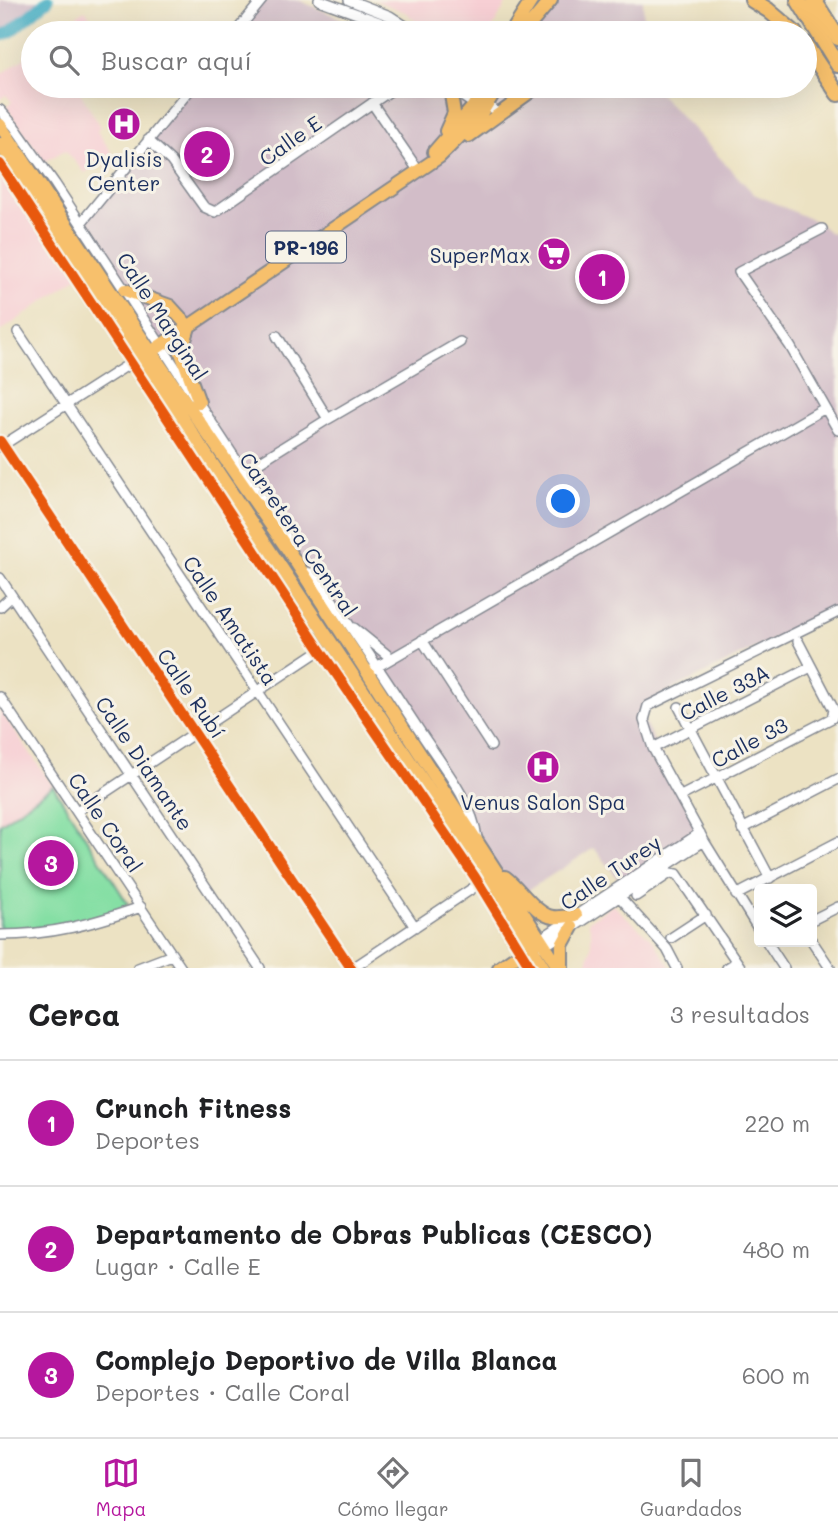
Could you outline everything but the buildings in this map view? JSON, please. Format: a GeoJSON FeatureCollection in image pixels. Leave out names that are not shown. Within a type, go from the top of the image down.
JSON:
{"type":"FeatureCollection","features":[{"type":"Feature","properties":{"kind":"highway"},"geometry":{"type":"LineString","coordinates":[[752,0],[781,21]]}},
{"type":"Feature","properties":{"kind":"highway"},"geometry":{"type":"LineString","coordinates":[[797,0],[810,21]]}},
{"type":"Feature","properties":{"kind":"highway"},"geometry":{"type":"LineString","coordinates":[[814,0],[838,38]]}},
{"type":"Feature","properties":{"kind":"highway"},"geometry":{"type":"LineString","coordinates":[[817,32],[838,65]]}},
{"type":"Feature","properties":{"kind":"highway"},"geometry":{"type":"LineString","coordinates":[[817,62],[838,94]]}},
{"type":"Feature","properties":{"kind":"main road"},"geometry":{"type":"LineString","coordinates":[[516,21],[532,0]]}},
{"type":"Feature","properties":{"kind":"main road"},"geometry":{"type":"LineString","coordinates":[[534,21],[551,0]]}},
{"type":"Feature","properties":{"kind":"main road"},"geometry":{"type":"LineString","coordinates":[[441,150],[454,113],[453,98]]}},
{"type":"Feature","properties":{"kind":"main road","name":"PR-196"},"geometry":{"type":"LineString","coordinates":[[486,98],[486,109]]}},
{"type":"Feature","properties":{"kind":"main road","name":"PR-196"},"geometry":{"type":"LineString","coordinates":[[146,354],[421,168],[486,109],[492,98]]}},
{"type":"Feature","properties":{"kind":"main road"},"geometry":{"type":"LineString","coordinates":[[486,109],[511,98]]}},
{"type":"Feature","properties":{"kind":"main road","name":"Carretera Central"},"geometry":{"type":"LineString","coordinates":[[0,125],[146,354],[191,432],[387,727],[473,845],[497,871],[532,952],[561,968]]}},
{"type":"Feature","properties":{"kind":"main road"},"geometry":{"type":"LineString","coordinates":[[19,153],[22,136]]}},
{"type":"Feature","properties":{"kind":"main road","name":"Carretera Central"},"geometry":{"type":"LineString","coordinates":[[0,144],[80,275],[241,473],[301,570],[373,669],[532,952],[544,968]]}},
{"type":"Feature","properties":{"kind":"main road"},"geometry":{"type":"LineString","coordinates":[[125,290],[170,306],[189,327],[181,353],[199,402]]}},
{"type":"Feature","properties":{"kind":"main road"},"geometry":{"type":"LineString","coordinates":[[191,432],[207,443],[231,478],[241,473]]}},
{"type":"Feature","properties":{"kind":"main road"},"geometry":{"type":"LineString","coordinates":[[321,626],[340,643],[351,659],[373,669],[371,689],[383,708],[387,727]]}},
{"type":"Feature","properties":{"kind":"main road"},"geometry":{"type":"LineString","coordinates":[[497,871],[518,887],[543,914],[574,921],[562,945],[561,968]]}},
{"type":"Feature","properties":{"kind":"main road"},"geometry":{"type":"LineString","coordinates":[[499,968],[532,952]]}},
{"type":"Feature","properties":{"kind":"main road"},"geometry":{"type":"LineString","coordinates":[[511,968],[532,952]]}},
{"type":"Feature","properties":{"kind":"street"},"geometry":{"type":"LineString","coordinates":[[245,21],[262,0]]}},
{"type":"Feature","properties":{"kind":"street"},"geometry":{"type":"LineString","coordinates":[[319,0],[376,21]]}},
{"type":"Feature","properties":{"kind":"street"},"geometry":{"type":"LineString","coordinates":[[349,0],[398,21]]}},
{"type":"Feature","properties":{"kind":"street"},"geometry":{"type":"LineString","coordinates":[[81,223],[183,98]]}},
{"type":"Feature","properties":{"kind":"street","name":"Calle E"},"geometry":{"type":"LineString","coordinates":[[148,140],[171,162],[204,207],[215,212],[379,98]]}},
{"type":"Feature","properties":{"kind":"street"},"geometry":{"type":"LineString","coordinates":[[470,98],[486,109]]}},
{"type":"Feature","properties":{"kind":"street"},"geometry":{"type":"LineString","coordinates":[[372,103],[421,168]]}},
{"type":"Feature","properties":{"kind":"street","name":"Calle Marginal"},"geometry":{"type":"LineString","coordinates":[[0,110],[22,136],[125,290],[146,354],[199,402],[241,473]]}},
{"type":"Feature","properties":{"kind":"street"},"geometry":{"type":"LineString","coordinates":[[0,164],[80,275]]}},
{"type":"Feature","properties":{"kind":"street"},"geometry":{"type":"LineString","coordinates":[[822,229],[739,272],[790,346],[838,430]]}},
{"type":"Feature","properties":{"kind":"street","name":"Calle Amatista"},"geometry":{"type":"LineString","coordinates":[[18,332],[415,927]]}},
{"type":"Feature","properties":{"kind":"street"},"geometry":{"type":"LineString","coordinates":[[277,336],[328,419]]}},
{"type":"Feature","properties":{"kind":"street"},"geometry":{"type":"LineString","coordinates":[[241,473],[460,342]]}},
{"type":"Feature","properties":{"kind":"street"},"geometry":{"type":"LineString","coordinates":[[1,444],[146,354],[320,650],[477,881],[532,952]]}},
{"type":"Feature","properties":{"kind":"street"},"geometry":{"type":"LineString","coordinates":[[301,570],[314,574],[351,625],[373,669],[825,408]]}},
{"type":"Feature","properties":{"kind":"street","name":"Calle Rubí"},"geometry":{"type":"LineString","coordinates":[[1,444],[352,968]]}},
{"type":"Feature","properties":{"kind":"street","name":"Calle Diamante"},"geometry":{"type":"LineString","coordinates":[[0,578],[260,968]]}},
{"type":"Feature","properties":{"kind":"street"},"geometry":{"type":"LineString","coordinates":[[0,607],[12,596]]}},
{"type":"Feature","properties":{"kind":"street"},"geometry":{"type":"LineString","coordinates":[[754,922],[702,837],[653,748],[644,720],[648,706],[838,612]]}},
{"type":"Feature","properties":{"kind":"street"},"geometry":{"type":"LineString","coordinates":[[351,625],[391,658]]}},
{"type":"Feature","properties":{"kind":"street"},"geometry":{"type":"LineString","coordinates":[[422,640],[491,746]]}},
{"type":"Feature","properties":{"kind":"street"},"geometry":{"type":"LineString","coordinates":[[798,641],[811,667]]}},
{"type":"Feature","properties":{"kind":"street"},"geometry":{"type":"LineString","coordinates":[[77,811],[320,650]]}},
{"type":"Feature","properties":{"kind":"street","name":"Calle 33A"},"geometry":{"type":"LineString","coordinates":[[653,748],[811,667]]}},
{"type":"Feature","properties":{"kind":"street","name":"Calle 33"},"geometry":{"type":"LineString","coordinates":[[681,796],[832,718],[834,710],[811,667]]}},
{"type":"Feature","properties":{"kind":"street","name":"Calle Coral"},"geometry":{"type":"LineString","coordinates":[[0,697],[181,968]]}},
{"type":"Feature","properties":{"kind":"street"},"geometry":{"type":"LineString","coordinates":[[679,707],[770,878]]}},
{"type":"Feature","properties":{"kind":"street"},"geometry":{"type":"LineString","coordinates":[[742,828],[838,779]]}},
{"type":"Feature","properties":{"kind":"street","name":"Calle Turey"},"geometry":{"type":"LineString","coordinates":[[532,952],[574,921],[702,837]]}},
{"type":"Feature","properties":{"kind":"street"},"geometry":{"type":"LineString","coordinates":[[736,895],[838,842]]}},
{"type":"Feature","properties":{"kind":"street"},"geometry":{"type":"LineString","coordinates":[[473,845],[477,881]]}},
{"type":"Feature","properties":{"kind":"street"},"geometry":{"type":"LineString","coordinates":[[636,896],[670,873],[677,874],[739,965],[727,968]]}},
{"type":"Feature","properties":{"kind":"street"},"geometry":{"type":"LineString","coordinates":[[352,968],[415,927],[477,881]]}},
{"type":"Feature","properties":{"kind":"street"},"geometry":{"type":"LineString","coordinates":[[617,893],[667,949],[677,968]]}},
{"type":"Feature","properties":{"kind":"street"},"geometry":{"type":"LineString","coordinates":[[817,917],[838,906]]}},
{"type":"Feature","properties":{"kind":"street"},"geometry":{"type":"LineString","coordinates":[[0,935],[32,935],[89,925],[141,907]]}},
{"type":"Feature","properties":{"kind":"street"},"geometry":{"type":"LineString","coordinates":[[671,938],[706,915]]}},
{"type":"Feature","properties":{"kind":"street"},"geometry":{"type":"LineString","coordinates":[[772,947],[784,968]]}},
{"type":"Feature","properties":{"kind":"street"},"geometry":{"type":"LineString","coordinates":[[816,947],[830,968]]}},
{"type":"Feature","properties":{"kind":"street"},"geometry":{"type":"LineString","coordinates":[[138,968],[172,955]]}},
{"type":"Feature","properties":{"kind":"shaded area"},"geometry":{"type":"Polygon","coordinates":[[[0,0],[50,0],[21,21],[0,37],[0,0]]]}},
{"type":"Feature","properties":{"kind":"shaded area"},"geometry":{"type":"Polygon","coordinates":[[[258,0],[298,0],[347,21],[241,21],[258,0]]]}},
{"type":"Feature","properties":{"kind":"shaded area"},"geometry":{"type":"Polygon","coordinates":[[[374,0],[508,0],[497,21],[415,21],[407,13],[374,0]]]}},
{"type":"Feature","properties":{"kind":"shaded area"},"geometry":{"type":"Polygon","coordinates":[[[532,0],[643,0],[644,21],[519,21],[532,0]]]}},
{"type":"Feature","properties":{"kind":"shaded area"},"geometry":{"type":"Polygon","coordinates":[[[85,10],[93,21],[69,21],[85,10]]]}},
{"type":"Feature","properties":{"kind":"shaded area"},"geometry":{"type":"Polygon","coordinates":[[[21,60],[21,98],[83,98],[100,126],[97,131],[115,157],[123,152],[127,158],[109,171],[101,161],[85,173],[65,150],[44,162],[6,107],[12,102],[6,95],[0,99],[0,75],[21,60]]]}},
{"type":"Feature","properties":{"kind":"shaded area"},"geometry":{"type":"Polygon","coordinates":[[[181,98],[663,98],[754,194],[819,223],[829,232],[838,235],[838,607],[661,695],[647,705],[644,721],[701,834],[623,885],[594,848],[511,901],[63,228],[82,222],[181,98]]]}},
{"type":"Feature","properties":{"kind":"shaded area"},"geometry":{"type":"Polygon","coordinates":[[[0,152],[82,274],[0,332],[0,152]]]}},
{"type":"Feature","properties":{"kind":"shaded area"},"geometry":{"type":"Polygon","coordinates":[[[0,710],[53,786],[0,824],[0,710]]]}},
{"type":"Feature","properties":{"kind":"shaded area"},"geometry":{"type":"Polygon","coordinates":[[[613,905],[653,940],[671,968],[585,968],[591,949],[588,921],[613,905]]]}},
{"type":"Feature","properties":{"kind":"green space"},"geometry":{"type":"Polygon","coordinates":[[[53,786],[128,904],[117,911],[85,921],[0,930],[0,824],[53,786]]]}},
{"type":"Feature","properties":{"kind":"waterway"},"geometry":{"type":"LineString","coordinates":[[23,21],[48,0]]}},
{"type":"Feature","properties":{"kind":"waterway"},"geometry":{"type":"LineString","coordinates":[[0,36],[21,23]]}},
{"type":"Feature","properties":{"kind":"cycle path"},"geometry":{"type":"LineString","coordinates":[[0,164],[320,650],[475,877],[531,968]]}},
{"type":"Feature","properties":{"kind":"cycle path"},"geometry":{"type":"LineString","coordinates":[[0,441],[351,968]]}},
{"type":"Feature","properties":{"kind":"place","name":"Dyalisis Center"},"geometry":{"type":"Point","coordinates":[124,124]}},
{"type":"Feature","properties":{"kind":"place","name":"Departamento de Obras Publicas (CESCO)"},"geometry":{"type":"Point","coordinates":[207,154]}},
{"type":"Feature","properties":{"kind":"place","name":"SuperMax"},"geometry":{"type":"Point","coordinates":[554,254]}},
{"type":"Feature","properties":{"kind":"place","name":"Crunch Fitness"},"geometry":{"type":"Point","coordinates":[602,277]}},
{"type":"Feature","properties":{"kind":"place","name":"Venus Salon Spa"},"geometry":{"type":"Point","coordinates":[543,767]}},
{"type":"Feature","properties":{"kind":"place","name":"Complejo Deportivo de Villa Blanca"},"geometry":{"type":"Point","coordinates":[51,863]}}]}
